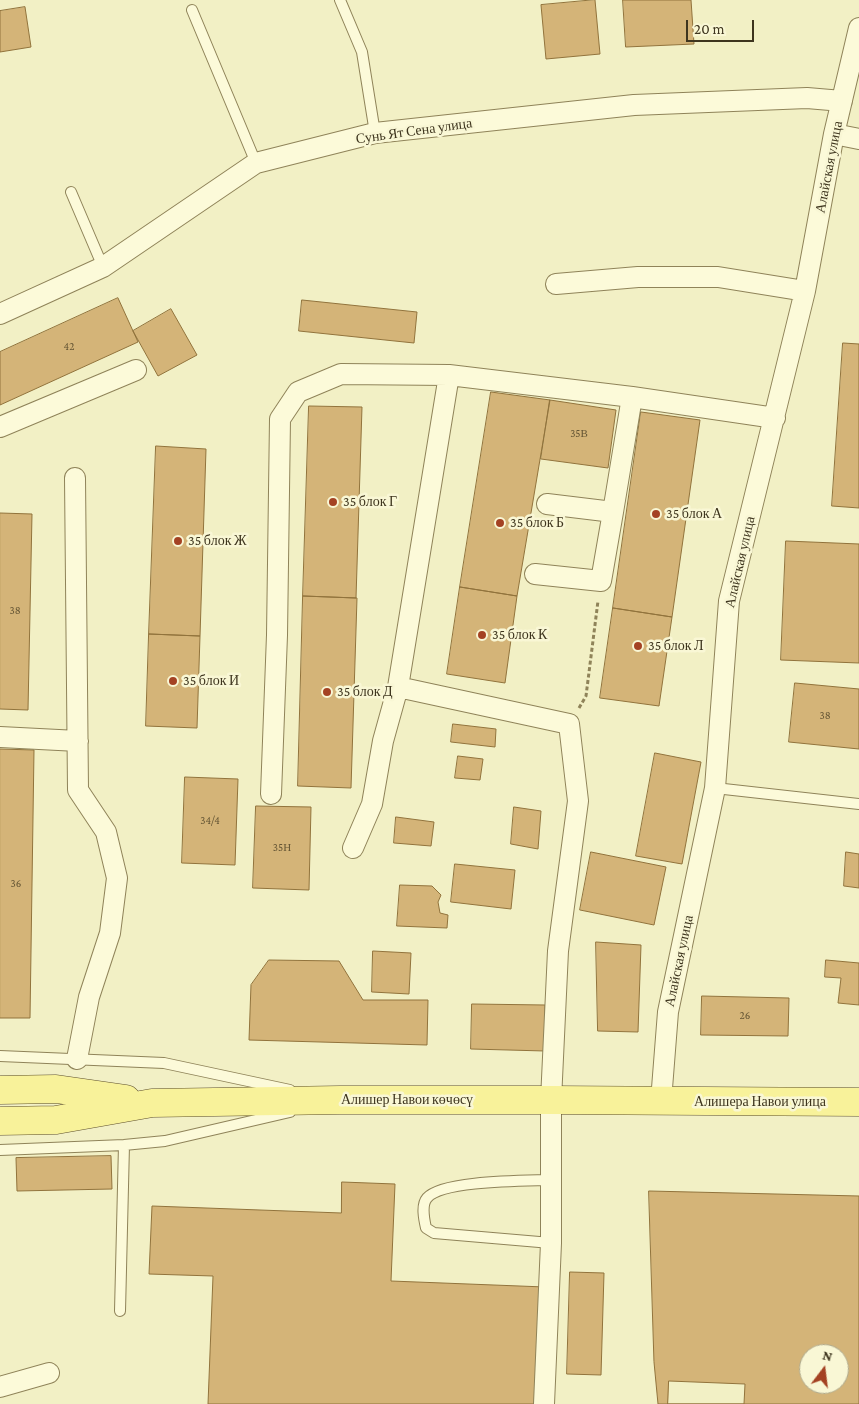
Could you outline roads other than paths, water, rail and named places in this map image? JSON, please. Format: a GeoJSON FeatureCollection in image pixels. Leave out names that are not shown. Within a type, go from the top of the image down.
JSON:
{"type":"FeatureCollection","features":[{"type":"Feature","properties":{"kind":"main road","name":"Алишер Навои көчөсү"},"geometry":{"type":"LineString","coordinates":[[0,1090],[56,1089],[152,1103]]}},
{"type":"Feature","properties":{"kind":"main road","name":"Алишер Навои көчөсү"},"geometry":{"type":"LineString","coordinates":[[0,1121],[56,1120],[152,1103],[340,1100],[661,1101]]}},
{"type":"Feature","properties":{"kind":"main road","name":"Алишера Навои улица"},"geometry":{"type":"LineString","coordinates":[[661,1101],[859,1102]]}},
{"type":"Feature","properties":{"kind":"street","name":"Алайская улица"},"geometry":{"type":"LineString","coordinates":[[661,1101],[668,1012],[715,788],[729,601],[805,291],[834,134],[859,28]]}},
{"type":"Feature","properties":{"kind":"street","name":"Сунь Ят Сена улица"},"geometry":{"type":"LineString","coordinates":[[0,314],[103,267],[256,163],[375,133],[634,105],[807,98],[842,101]]}},
{"type":"Feature","properties":{"kind":"street"},"geometry":{"type":"LineString","coordinates":[[834,134],[859,138]]}},
{"type":"Feature","properties":{"kind":"street"},"geometry":{"type":"LineString","coordinates":[[556,284],[638,277],[718,277],[805,291]]}},
{"type":"Feature","properties":{"kind":"street"},"geometry":{"type":"LineString","coordinates":[[0,427],[136,370]]}},
{"type":"Feature","properties":{"kind":"street"},"geometry":{"type":"LineString","coordinates":[[271,794],[277,635],[280,419],[298,392],[341,374],[449,375],[632,397],[775,418]]}},
{"type":"Feature","properties":{"kind":"street"},"geometry":{"type":"LineString","coordinates":[[353,848],[372,804],[383,741],[398,687],[449,375]]}},
{"type":"Feature","properties":{"kind":"street"},"geometry":{"type":"LineString","coordinates":[[535,574],[601,581],[632,397]]}},
{"type":"Feature","properties":{"kind":"street"},"geometry":{"type":"LineString","coordinates":[[75,478],[78,790],[106,832],[117,878],[110,933],[89,996],[77,1059]]}},
{"type":"Feature","properties":{"kind":"street"},"geometry":{"type":"LineString","coordinates":[[547,504],[613,512]]}},
{"type":"Feature","properties":{"kind":"street"},"geometry":{"type":"LineString","coordinates":[[398,687],[569,724],[578,801],[558,951],[551,1100],[551,1244],[544,1404]]}},
{"type":"Feature","properties":{"kind":"street"},"geometry":{"type":"LineString","coordinates":[[0,736],[78,742]]}},
{"type":"Feature","properties":{"kind":"street"},"geometry":{"type":"LineString","coordinates":[[0,1387],[49,1372]]}},
{"type":"Feature","properties":{"kind":"lane"},"geometry":{"type":"LineString","coordinates":[[340,0],[362,52],[375,133]]}},
{"type":"Feature","properties":{"kind":"lane"},"geometry":{"type":"LineString","coordinates":[[192,10],[256,163]]}},
{"type":"Feature","properties":{"kind":"lane"},"geometry":{"type":"LineString","coordinates":[[71,192],[103,267]]}},
{"type":"Feature","properties":{"kind":"lane"},"geometry":{"type":"LineString","coordinates":[[715,788],[859,804]]}},
{"type":"Feature","properties":{"kind":"lane"},"geometry":{"type":"LineString","coordinates":[[0,1056],[164,1063],[340,1100]]}},
{"type":"Feature","properties":{"kind":"lane"},"geometry":{"type":"LineString","coordinates":[[0,1150],[124,1145],[165,1141],[340,1100]]}},
{"type":"Feature","properties":{"kind":"lane"},"geometry":{"type":"LineString","coordinates":[[120,1311],[124,1145]]}},
{"type":"Feature","properties":{"kind":"lane"},"geometry":{"type":"LineString","coordinates":[[551,1180],[462,1184],[437,1191],[427,1197],[424,1215],[426,1228],[434,1233],[551,1244]]}},
{"type":"Feature","properties":{"kind":"place","name":"35 блок Г"},"geometry":{"type":"Point","coordinates":[333,502]}},
{"type":"Feature","properties":{"kind":"place","name":"35 блок А"},"geometry":{"type":"Point","coordinates":[656,514]}},
{"type":"Feature","properties":{"kind":"place","name":"35 блок Б"},"geometry":{"type":"Point","coordinates":[500,523]}},
{"type":"Feature","properties":{"kind":"place","name":"35 блок Ж"},"geometry":{"type":"Point","coordinates":[178,541]}},
{"type":"Feature","properties":{"kind":"place","name":"35 блок К"},"geometry":{"type":"Point","coordinates":[482,635]}},
{"type":"Feature","properties":{"kind":"place","name":"35 блок Л"},"geometry":{"type":"Point","coordinates":[638,646]}},
{"type":"Feature","properties":{"kind":"place","name":"35 блок И"},"geometry":{"type":"Point","coordinates":[173,681]}},
{"type":"Feature","properties":{"kind":"place","name":"35 блок Д"},"geometry":{"type":"Point","coordinates":[327,692]}}]}
